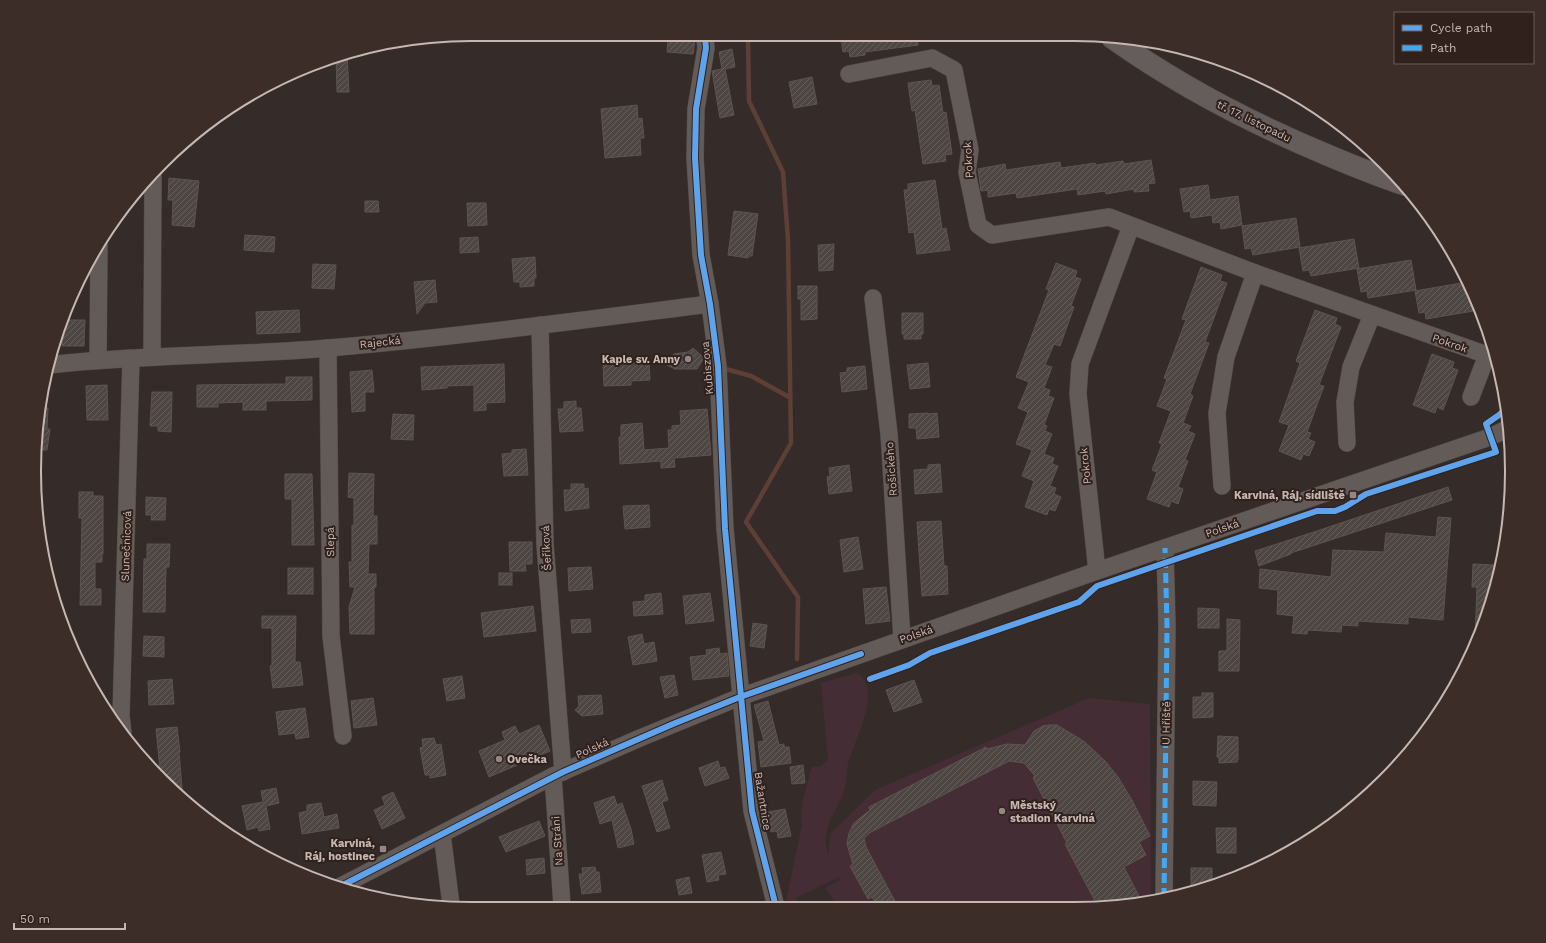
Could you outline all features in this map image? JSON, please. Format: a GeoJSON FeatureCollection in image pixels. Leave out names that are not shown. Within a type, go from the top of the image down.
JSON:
{"type":"FeatureCollection","features":[{"type":"Feature","properties":{"kind":"main road","name":"tř. 17. listopadu"},"geometry":{"type":"LineString","coordinates":[[1120,44],[1136,55],[1233,112],[1359,169],[1391,180]]}},
{"type":"Feature","properties":{"kind":"street","name":"Kubiszova"},"geometry":{"type":"LineString","coordinates":[[705,41],[706,48],[696,109],[694,158],[701,255],[710,304],[718,366],[725,529],[740,697]]}},
{"type":"Feature","properties":{"kind":"street","name":"Pokrok"},"geometry":{"type":"LineString","coordinates":[[849,74],[932,58],[954,70],[970,150],[967,172],[978,225],[992,235],[1109,217],[1255,273],[1487,356],[1470,397]]}},
{"type":"Feature","properties":{"kind":"street"},"geometry":{"type":"LineString","coordinates":[[152,357],[153,183]]}},
{"type":"Feature","properties":{"kind":"street","name":"Pokrok"},"geometry":{"type":"LineString","coordinates":[[1096,571],[1078,394],[1080,364],[1131,226]]}},
{"type":"Feature","properties":{"kind":"street"},"geometry":{"type":"LineString","coordinates":[[98,359],[100,255]]}},
{"type":"Feature","properties":{"kind":"street"},"geometry":{"type":"LineString","coordinates":[[1222,486],[1216,413],[1226,357],[1255,273]]}},
{"type":"Feature","properties":{"kind":"street","name":"Rošického"},"geometry":{"type":"LineString","coordinates":[[873,298],[889,434],[902,639]]}},
{"type":"Feature","properties":{"kind":"street","name":"Rajecká"},"geometry":{"type":"LineString","coordinates":[[55,364],[98,359],[328,348],[540,325],[710,304]]}},
{"type":"Feature","properties":{"kind":"street"},"geometry":{"type":"LineString","coordinates":[[1348,443],[1345,402],[1351,367],[1372,315]]}},
{"type":"Feature","properties":{"kind":"street","name":"Šeříková"},"geometry":{"type":"LineString","coordinates":[[540,325],[546,544],[558,774]]}},
{"type":"Feature","properties":{"kind":"street","name":"Slepá"},"geometry":{"type":"LineString","coordinates":[[328,348],[331,636],[343,736]]}},
{"type":"Feature","properties":{"kind":"street","name":"Slunečnicová"},"geometry":{"type":"LineString","coordinates":[[122,722],[131,358]]}},
{"type":"Feature","properties":{"kind":"street","name":"Polská"},"geometry":{"type":"LineString","coordinates":[[347,883],[558,774],[666,726],[740,697],[1096,571],[1490,437],[1503,431]]}},
{"type":"Feature","properties":{"kind":"street","name":"U Hřiště"},"geometry":{"type":"LineString","coordinates":[[1164,892],[1167,625],[1165,548]]}},
{"type":"Feature","properties":{"kind":"street","name":"Bažantnice"},"geometry":{"type":"LineString","coordinates":[[740,697],[752,811],[775,902]]}},
{"type":"Feature","properties":{"kind":"street","name":"Na Stráni"},"geometry":{"type":"LineString","coordinates":[[558,774],[562,902]]}},
{"type":"Feature","properties":{"kind":"street"},"geometry":{"type":"LineString","coordinates":[[442,834],[451,901]]}},
{"type":"Feature","properties":{"kind":"shaded area","name":"Městský stadion Karviná"},"geometry":{"type":"Polygon","coordinates":[[[857,673],[865,680],[868,691],[864,716],[848,764],[844,793],[827,828],[826,847],[828,854],[831,833],[875,790],[1089,698],[1150,704],[1151,895],[1103,901],[1074,902],[834,902],[825,888],[841,879],[839,877],[796,898],[798,902],[786,902],[802,825],[801,818],[803,803],[812,767],[821,766],[828,760],[821,683],[857,673]]]}},
{"type":"Feature","properties":{"kind":"building"},"geometry":{"type":"Polygon","coordinates":[[[668,41],[695,41],[693,54],[667,52],[668,41]]]}},
{"type":"Feature","properties":{"kind":"building"},"geometry":{"type":"Polygon","coordinates":[[[841,41],[917,41],[918,45],[865,52],[865,55],[850,57],[849,51],[843,52],[841,41]]]}},
{"type":"Feature","properties":{"kind":"building"},"geometry":{"type":"Polygon","coordinates":[[[732,49],[735,67],[725,69],[734,115],[720,118],[712,71],[722,69],[719,52],[732,49]]]}},
{"type":"Feature","properties":{"kind":"building"},"geometry":{"type":"Polygon","coordinates":[[[347,60],[349,92],[337,92],[336,63],[347,60]]]}},
{"type":"Feature","properties":{"kind":"building"},"geometry":{"type":"Polygon","coordinates":[[[812,77],[817,104],[794,108],[789,82],[812,77]]]}},
{"type":"Feature","properties":{"kind":"building"},"geometry":{"type":"Polygon","coordinates":[[[931,80],[932,86],[939,85],[943,113],[946,112],[952,154],[945,155],[946,161],[923,164],[915,110],[912,111],[908,83],[931,80]]]}},
{"type":"Feature","properties":{"kind":"building"},"geometry":{"type":"Polygon","coordinates":[[[637,105],[638,119],[642,118],[644,138],[640,138],[641,155],[605,158],[601,109],[637,105]]]}},
{"type":"Feature","properties":{"kind":"building"},"geometry":{"type":"Polygon","coordinates":[[[1151,160],[1155,183],[1148,184],[1149,191],[1134,192],[1134,189],[1106,194],[1105,191],[1078,195],[1077,189],[1017,198],[1016,193],[988,197],[988,190],[981,191],[978,169],[1005,164],[1006,170],[1060,162],[1061,168],[1095,163],[1096,165],[1123,161],[1124,164],[1151,160]]]}},
{"type":"Feature","properties":{"kind":"building"},"geometry":{"type":"Polygon","coordinates":[[[169,178],[199,181],[194,227],[172,225],[173,200],[168,200],[169,178]]]}},
{"type":"Feature","properties":{"kind":"building"},"geometry":{"type":"Polygon","coordinates":[[[935,180],[942,229],[946,228],[950,250],[917,254],[914,232],[909,233],[904,190],[908,190],[908,184],[935,180]]]}},
{"type":"Feature","properties":{"kind":"building"},"geometry":{"type":"Polygon","coordinates":[[[1208,185],[1210,200],[1238,196],[1242,225],[1221,229],[1220,222],[1213,223],[1212,215],[1191,218],[1190,211],[1184,212],[1180,189],[1208,185]]]}},
{"type":"Feature","properties":{"kind":"building"},"geometry":{"type":"Polygon","coordinates":[[[365,201],[378,201],[379,212],[365,212],[365,201]]]}},
{"type":"Feature","properties":{"kind":"building"},"geometry":{"type":"Polygon","coordinates":[[[467,203],[486,203],[487,225],[468,226],[467,203]]]}},
{"type":"Feature","properties":{"kind":"building"},"geometry":{"type":"Polygon","coordinates":[[[734,211],[758,214],[752,256],[749,256],[748,258],[728,255],[734,211]]]}},
{"type":"Feature","properties":{"kind":"building"},"geometry":{"type":"Polygon","coordinates":[[[1296,218],[1300,247],[1253,255],[1251,248],[1245,249],[1242,226],[1296,218]]]}},
{"type":"Feature","properties":{"kind":"building"},"geometry":{"type":"Polygon","coordinates":[[[245,235],[275,237],[274,252],[244,250],[245,235]]]}},
{"type":"Feature","properties":{"kind":"building"},"geometry":{"type":"Polygon","coordinates":[[[478,237],[479,252],[460,253],[460,238],[478,237]]]}},
{"type":"Feature","properties":{"kind":"building"},"geometry":{"type":"Polygon","coordinates":[[[1354,239],[1359,268],[1311,276],[1309,270],[1303,271],[1299,248],[1354,239]]]}},
{"type":"Feature","properties":{"kind":"building"},"geometry":{"type":"Polygon","coordinates":[[[834,244],[833,270],[819,271],[818,245],[834,244]]]}},
{"type":"Feature","properties":{"kind":"building"},"geometry":{"type":"Polygon","coordinates":[[[535,257],[536,278],[534,278],[534,286],[520,287],[520,282],[514,282],[512,259],[535,257]]]}},
{"type":"Feature","properties":{"kind":"building"},"geometry":{"type":"Polygon","coordinates":[[[1411,260],[1416,290],[1368,298],[1367,291],[1361,292],[1357,269],[1411,260]]]}},
{"type":"Feature","properties":{"kind":"building"},"geometry":{"type":"Polygon","coordinates":[[[1056,263],[1077,271],[1075,277],[1081,279],[1071,306],[1074,307],[1060,346],[1054,344],[1045,365],[1052,367],[1044,388],[1050,390],[1048,396],[1054,398],[1044,425],[1047,426],[1045,431],[1052,434],[1044,454],[1054,458],[1052,464],[1058,466],[1050,486],[1056,488],[1054,494],[1061,497],[1055,511],[1049,509],[1047,515],[1025,507],[1034,481],[1022,476],[1032,450],[1016,444],[1028,412],[1018,408],[1029,382],[1016,377],[1049,290],[1046,289],[1056,263]]]}},
{"type":"Feature","properties":{"kind":"building"},"geometry":{"type":"Polygon","coordinates":[[[313,264],[336,265],[334,289],[312,288],[313,264]]]}},
{"type":"Feature","properties":{"kind":"building"},"geometry":{"type":"Polygon","coordinates":[[[1201,267],[1222,275],[1220,281],[1227,283],[1205,342],[1209,343],[1190,394],[1193,396],[1183,423],[1191,426],[1188,431],[1195,434],[1185,460],[1188,461],[1178,487],[1183,489],[1178,504],[1171,501],[1169,507],[1147,499],[1157,472],[1152,470],[1162,444],[1159,443],[1171,411],[1157,406],[1167,379],[1164,378],[1186,320],[1182,319],[1201,267]]]}},
{"type":"Feature","properties":{"kind":"building"},"geometry":{"type":"Polygon","coordinates":[[[435,280],[437,302],[425,303],[417,314],[414,282],[435,280]]]}},
{"type":"Feature","properties":{"kind":"building"},"geometry":{"type":"Polygon","coordinates":[[[1462,283],[1474,311],[1426,319],[1425,312],[1419,313],[1415,291],[1462,283]]]}},
{"type":"Feature","properties":{"kind":"building"},"geometry":{"type":"Polygon","coordinates":[[[798,286],[817,286],[817,319],[801,320],[801,299],[798,299],[798,286]]]}},
{"type":"Feature","properties":{"kind":"building"},"geometry":{"type":"Polygon","coordinates":[[[299,310],[300,332],[257,334],[256,312],[299,310]]]}},
{"type":"Feature","properties":{"kind":"building"},"geometry":{"type":"Polygon","coordinates":[[[1315,310],[1337,318],[1335,324],[1341,327],[1319,385],[1324,386],[1307,432],[1311,433],[1308,439],[1315,442],[1309,456],[1303,454],[1301,460],[1279,451],[1289,425],[1279,422],[1300,363],[1296,361],[1315,310]]]}},
{"type":"Feature","properties":{"kind":"building"},"geometry":{"type":"Polygon","coordinates":[[[902,313],[923,313],[923,334],[921,334],[921,339],[904,339],[904,334],[902,334],[902,313]]]}},
{"type":"Feature","properties":{"kind":"building"},"geometry":{"type":"Polygon","coordinates":[[[69,320],[85,320],[84,346],[62,346],[62,340],[69,320]]]}},
{"type":"Feature","properties":{"kind":"building","name":"Kaple sv. Anny"},"geometry":{"type":"Polygon","coordinates":[[[693,348],[704,358],[697,369],[675,369],[667,365],[674,354],[688,352],[693,348]]]}},
{"type":"Feature","properties":{"kind":"building"},"geometry":{"type":"Polygon","coordinates":[[[1432,354],[1454,362],[1452,368],[1458,370],[1443,410],[1437,407],[1435,413],[1413,405],[1432,354]]]}},
{"type":"Feature","properties":{"kind":"building"},"geometry":{"type":"Polygon","coordinates":[[[649,362],[650,380],[631,381],[631,385],[604,386],[603,363],[649,362]]]}},
{"type":"Feature","properties":{"kind":"building"},"geometry":{"type":"Polygon","coordinates":[[[928,363],[930,387],[910,389],[907,365],[928,363]]]}},
{"type":"Feature","properties":{"kind":"building"},"geometry":{"type":"Polygon","coordinates":[[[504,364],[505,402],[486,403],[486,410],[474,411],[474,385],[447,386],[447,388],[422,390],[421,367],[504,364]]]}},
{"type":"Feature","properties":{"kind":"building"},"geometry":{"type":"Polygon","coordinates":[[[865,366],[867,389],[842,392],[840,373],[847,372],[847,368],[865,366]]]}},
{"type":"Feature","properties":{"kind":"building"},"geometry":{"type":"Polygon","coordinates":[[[372,370],[374,392],[365,392],[365,411],[352,412],[350,372],[372,370]]]}},
{"type":"Feature","properties":{"kind":"building"},"geometry":{"type":"Polygon","coordinates":[[[286,377],[312,377],[312,400],[266,401],[266,410],[243,410],[243,402],[218,403],[218,407],[197,407],[197,385],[286,384],[286,377]]]}},
{"type":"Feature","properties":{"kind":"building"},"geometry":{"type":"Polygon","coordinates":[[[107,385],[108,420],[87,420],[86,386],[107,385]]]}},
{"type":"Feature","properties":{"kind":"building"},"geometry":{"type":"Polygon","coordinates":[[[152,392],[172,392],[171,432],[158,431],[158,426],[150,426],[152,392]]]}},
{"type":"Feature","properties":{"kind":"building"},"geometry":{"type":"Polygon","coordinates":[[[576,401],[576,408],[581,408],[583,431],[560,432],[558,409],[564,409],[564,402],[576,401]]]}},
{"type":"Feature","properties":{"kind":"building"},"geometry":{"type":"Polygon","coordinates":[[[46,408],[48,408],[47,429],[50,429],[47,450],[42,450],[46,408]]]}},
{"type":"Feature","properties":{"kind":"building"},"geometry":{"type":"Polygon","coordinates":[[[707,409],[711,455],[674,458],[675,467],[661,468],[661,461],[620,464],[619,437],[621,437],[621,425],[642,423],[644,450],[669,448],[668,430],[672,430],[672,426],[681,425],[680,411],[707,409]]]}},
{"type":"Feature","properties":{"kind":"building"},"geometry":{"type":"Polygon","coordinates":[[[937,413],[939,437],[917,439],[916,428],[909,428],[909,414],[937,413]]]}},
{"type":"Feature","properties":{"kind":"building"},"geometry":{"type":"Polygon","coordinates":[[[393,414],[414,415],[413,440],[391,439],[393,414]]]}},
{"type":"Feature","properties":{"kind":"building"},"geometry":{"type":"Polygon","coordinates":[[[526,449],[528,475],[504,476],[502,454],[512,453],[512,450],[526,449]]]}},
{"type":"Feature","properties":{"kind":"building"},"geometry":{"type":"Polygon","coordinates":[[[940,464],[942,492],[915,494],[914,470],[928,469],[928,465],[940,464]]]}},
{"type":"Feature","properties":{"kind":"building"},"geometry":{"type":"Polygon","coordinates":[[[849,465],[852,491],[829,494],[827,477],[830,476],[829,468],[849,465]]]}},
{"type":"Feature","properties":{"kind":"building"},"geometry":{"type":"Polygon","coordinates":[[[349,473],[374,474],[373,516],[377,516],[377,544],[369,544],[368,574],[376,574],[376,587],[374,587],[374,634],[350,634],[349,607],[355,587],[350,587],[349,562],[352,562],[354,498],[348,497],[349,473]]]}},
{"type":"Feature","properties":{"kind":"building"},"geometry":{"type":"Polygon","coordinates":[[[285,474],[312,474],[314,545],[292,545],[292,499],[285,499],[285,474]]]}},
{"type":"Feature","properties":{"kind":"building"},"geometry":{"type":"Polygon","coordinates":[[[571,484],[584,484],[584,489],[588,488],[589,508],[565,511],[564,490],[571,490],[571,484]]]}},
{"type":"Feature","properties":{"kind":"building"},"geometry":{"type":"Polygon","coordinates":[[[1448,487],[1452,500],[1291,553],[1259,566],[1255,551],[1448,487]]]}},
{"type":"Feature","properties":{"kind":"building"},"geometry":{"type":"Polygon","coordinates":[[[79,492],[93,492],[93,496],[103,496],[103,554],[102,562],[95,562],[95,589],[101,589],[101,605],[80,605],[82,518],[79,518],[79,492]]]}},
{"type":"Feature","properties":{"kind":"building"},"geometry":{"type":"Polygon","coordinates":[[[146,497],[166,498],[165,520],[151,520],[152,515],[146,515],[146,497]]]}},
{"type":"Feature","properties":{"kind":"building"},"geometry":{"type":"Polygon","coordinates":[[[649,505],[650,527],[625,529],[623,506],[649,505]]]}},
{"type":"Feature","properties":{"kind":"building"},"geometry":{"type":"Polygon","coordinates":[[[1438,517],[1451,518],[1443,620],[1408,617],[1408,624],[1358,621],[1358,626],[1342,625],[1341,632],[1308,630],[1307,634],[1292,633],[1294,616],[1277,614],[1278,590],[1259,588],[1260,569],[1331,577],[1333,550],[1384,552],[1386,533],[1436,537],[1438,517]]]}},
{"type":"Feature","properties":{"kind":"building"},"geometry":{"type":"Polygon","coordinates":[[[941,521],[944,566],[947,566],[948,594],[922,596],[917,522],[941,521]]]}},
{"type":"Feature","properties":{"kind":"building"},"geometry":{"type":"Polygon","coordinates":[[[858,537],[863,569],[844,572],[840,540],[858,537]]]}},
{"type":"Feature","properties":{"kind":"building"},"geometry":{"type":"Polygon","coordinates":[[[509,542],[532,542],[532,564],[525,564],[526,571],[510,571],[509,542]]]}},
{"type":"Feature","properties":{"kind":"building"},"geometry":{"type":"Polygon","coordinates":[[[147,544],[170,544],[169,567],[166,567],[165,612],[143,612],[144,559],[147,559],[147,544]]]}},
{"type":"Feature","properties":{"kind":"building"},"geometry":{"type":"Polygon","coordinates":[[[1473,564],[1494,565],[1482,610],[1475,627],[1477,587],[1472,587],[1473,564]]]}},
{"type":"Feature","properties":{"kind":"building"},"geometry":{"type":"Polygon","coordinates":[[[591,567],[593,589],[569,591],[568,568],[591,567]]]}},
{"type":"Feature","properties":{"kind":"building"},"geometry":{"type":"Polygon","coordinates":[[[288,568],[313,568],[313,594],[288,594],[288,568]]]}},
{"type":"Feature","properties":{"kind":"building"},"geometry":{"type":"Polygon","coordinates":[[[499,573],[512,573],[512,585],[499,585],[499,573]]]}},
{"type":"Feature","properties":{"kind":"building"},"geometry":{"type":"Polygon","coordinates":[[[886,587],[890,621],[866,624],[863,589],[886,587]]]}},
{"type":"Feature","properties":{"kind":"building"},"geometry":{"type":"Polygon","coordinates":[[[661,593],[663,614],[634,616],[633,602],[645,601],[645,595],[661,593]]]}},
{"type":"Feature","properties":{"kind":"building"},"geometry":{"type":"Polygon","coordinates":[[[710,593],[714,621],[686,624],[683,596],[710,593]]]}},
{"type":"Feature","properties":{"kind":"building"},"geometry":{"type":"Polygon","coordinates":[[[533,606],[536,631],[484,637],[481,613],[533,606]]]}},
{"type":"Feature","properties":{"kind":"building"},"geometry":{"type":"Polygon","coordinates":[[[1198,608],[1219,609],[1219,628],[1198,628],[1198,608]]]}},
{"type":"Feature","properties":{"kind":"building"},"geometry":{"type":"Polygon","coordinates":[[[262,616],[296,616],[295,662],[300,662],[303,685],[273,688],[270,666],[272,665],[272,628],[262,628],[262,616]]]}},
{"type":"Feature","properties":{"kind":"building"},"geometry":{"type":"Polygon","coordinates":[[[590,619],[591,632],[572,633],[571,620],[590,619]]]}},
{"type":"Feature","properties":{"kind":"building"},"geometry":{"type":"Polygon","coordinates":[[[1227,619],[1240,620],[1239,671],[1219,671],[1219,651],[1227,651],[1227,619]]]}},
{"type":"Feature","properties":{"kind":"building"},"geometry":{"type":"Polygon","coordinates":[[[753,623],[767,625],[764,648],[750,646],[753,623]]]}},
{"type":"Feature","properties":{"kind":"building"},"geometry":{"type":"Polygon","coordinates":[[[642,634],[644,644],[654,642],[657,661],[633,665],[628,637],[642,634]]]}},
{"type":"Feature","properties":{"kind":"building"},"geometry":{"type":"Polygon","coordinates":[[[144,636],[164,637],[164,657],[143,656],[144,636]]]}},
{"type":"Feature","properties":{"kind":"building"},"geometry":{"type":"Polygon","coordinates":[[[719,648],[720,654],[727,653],[729,676],[693,680],[690,657],[707,655],[706,650],[719,648]]]}},
{"type":"Feature","properties":{"kind":"building"},"geometry":{"type":"Polygon","coordinates":[[[674,675],[678,695],[665,698],[660,677],[674,675]]]}},
{"type":"Feature","properties":{"kind":"building"},"geometry":{"type":"Polygon","coordinates":[[[462,676],[465,698],[447,701],[443,679],[462,676]]]}},
{"type":"Feature","properties":{"kind":"building"},"geometry":{"type":"Polygon","coordinates":[[[172,679],[174,704],[149,705],[148,681],[172,679]]]}},
{"type":"Feature","properties":{"kind":"building"},"geometry":{"type":"Polygon","coordinates":[[[914,680],[922,702],[894,712],[886,690],[914,680]]]}},
{"type":"Feature","properties":{"kind":"building"},"geometry":{"type":"Polygon","coordinates":[[[1202,693],[1213,693],[1213,717],[1193,718],[1193,697],[1202,697],[1202,693]]]}},
{"type":"Feature","properties":{"kind":"building"},"geometry":{"type":"Polygon","coordinates":[[[601,695],[603,714],[582,716],[575,710],[579,706],[578,696],[601,695]]]}},
{"type":"Feature","properties":{"kind":"building"},"geometry":{"type":"Polygon","coordinates":[[[373,698],[377,725],[354,728],[351,701],[373,698]]]}},
{"type":"Feature","properties":{"kind":"building"},"geometry":{"type":"Polygon","coordinates":[[[768,701],[779,745],[784,744],[784,747],[789,747],[791,763],[761,767],[758,742],[764,741],[754,705],[768,701]]]}},
{"type":"Feature","properties":{"kind":"building"},"geometry":{"type":"Polygon","coordinates":[[[305,708],[309,737],[296,739],[295,733],[279,735],[276,712],[305,708]]]}},
{"type":"Feature","properties":{"kind":"building"},"geometry":{"type":"Polygon","coordinates":[[[539,725],[550,751],[489,777],[479,751],[505,740],[502,732],[515,726],[519,734],[539,725]]]}},
{"type":"Feature","properties":{"kind":"building"},"geometry":{"type":"Polygon","coordinates":[[[1057,725],[1085,742],[1106,762],[1118,777],[1133,802],[1150,836],[1139,842],[1146,855],[1124,867],[1139,897],[1095,901],[1033,778],[1035,776],[1024,763],[1009,761],[871,832],[864,838],[866,847],[895,902],[875,902],[872,897],[868,899],[850,866],[853,864],[847,844],[849,833],[854,823],[870,810],[869,807],[986,747],[987,749],[1007,744],[1025,745],[1034,731],[1043,726],[1057,725]]]}},
{"type":"Feature","properties":{"kind":"building"},"geometry":{"type":"Polygon","coordinates":[[[177,727],[182,790],[160,768],[156,729],[177,727]]]}},
{"type":"Feature","properties":{"kind":"building"},"geometry":{"type":"Polygon","coordinates":[[[1218,736],[1238,737],[1237,762],[1219,763],[1219,757],[1217,757],[1218,736]]]}},
{"type":"Feature","properties":{"kind":"building"},"geometry":{"type":"Polygon","coordinates":[[[434,738],[436,745],[441,744],[446,775],[430,778],[430,775],[425,775],[420,748],[423,747],[422,739],[434,738]]]}},
{"type":"Feature","properties":{"kind":"building"},"geometry":{"type":"Polygon","coordinates":[[[718,761],[720,768],[725,767],[729,778],[705,786],[699,768],[718,761]]]}},
{"type":"Feature","properties":{"kind":"building"},"geometry":{"type":"Polygon","coordinates":[[[803,765],[805,783],[792,784],[790,767],[803,765]]]}},
{"type":"Feature","properties":{"kind":"building"},"geometry":{"type":"Polygon","coordinates":[[[662,780],[668,800],[662,802],[670,828],[657,832],[642,786],[662,780]]]}},
{"type":"Feature","properties":{"kind":"building"},"geometry":{"type":"Polygon","coordinates":[[[1193,781],[1217,782],[1216,806],[1193,805],[1193,781]]]}},
{"type":"Feature","properties":{"kind":"building"},"geometry":{"type":"Polygon","coordinates":[[[276,788],[279,803],[266,806],[270,829],[259,831],[258,827],[247,830],[242,806],[263,802],[261,791],[276,788]]]}},
{"type":"Feature","properties":{"kind":"building"},"geometry":{"type":"Polygon","coordinates":[[[393,792],[405,818],[382,829],[374,810],[385,805],[382,797],[393,792]]]}},
{"type":"Feature","properties":{"kind":"building"},"geometry":{"type":"Polygon","coordinates":[[[614,796],[617,805],[622,803],[631,829],[634,844],[618,848],[612,820],[600,824],[594,803],[614,796]]]}},
{"type":"Feature","properties":{"kind":"building"},"geometry":{"type":"Polygon","coordinates":[[[321,803],[324,817],[337,814],[339,828],[302,834],[299,813],[307,811],[307,805],[321,803]]]}},
{"type":"Feature","properties":{"kind":"building"},"geometry":{"type":"Polygon","coordinates":[[[785,809],[791,836],[778,838],[777,831],[771,832],[768,812],[785,809]]]}},
{"type":"Feature","properties":{"kind":"building"},"geometry":{"type":"Polygon","coordinates":[[[539,821],[545,836],[506,852],[499,837],[539,821]]]}},
{"type":"Feature","properties":{"kind":"building"},"geometry":{"type":"Polygon","coordinates":[[[1216,828],[1236,828],[1236,853],[1217,853],[1216,828]]]}},
{"type":"Feature","properties":{"kind":"building"},"geometry":{"type":"Polygon","coordinates":[[[721,852],[726,874],[718,875],[719,880],[707,882],[702,855],[721,852]]]}},
{"type":"Feature","properties":{"kind":"building"},"geometry":{"type":"Polygon","coordinates":[[[544,858],[545,873],[527,875],[526,860],[544,858]]]}},
{"type":"Feature","properties":{"kind":"building"},"geometry":{"type":"Polygon","coordinates":[[[595,867],[596,872],[599,872],[601,892],[582,894],[579,874],[583,874],[582,868],[595,867]]]}},
{"type":"Feature","properties":{"kind":"building"},"geometry":{"type":"Polygon","coordinates":[[[1191,868],[1212,868],[1212,879],[1191,886],[1191,868]]]}},
{"type":"Feature","properties":{"kind":"building"},"geometry":{"type":"Polygon","coordinates":[[[689,877],[692,893],[679,895],[676,880],[689,877]]]}},
{"type":"Feature","properties":{"kind":"waterway"},"geometry":{"type":"LineString","coordinates":[[748,41],[749,101],[783,172],[788,240],[791,443],[746,522],[798,597],[797,659]]}},
{"type":"Feature","properties":{"kind":"waterway"},"geometry":{"type":"LineString","coordinates":[[722,368],[751,376],[789,397]]}},
{"type":"Feature","properties":{"kind":"marked path"},"geometry":{"type":"LineString","coordinates":[[1164,892],[1167,625],[1165,548]]}},
{"type":"Feature","properties":{"kind":"cycle path"},"geometry":{"type":"LineString","coordinates":[[705,41],[706,48],[696,109],[695,158],[701,255],[710,304],[718,366],[725,529],[752,811],[775,902]]}},
{"type":"Feature","properties":{"kind":"cycle path"},"geometry":{"type":"LineString","coordinates":[[870,679],[909,665],[930,653],[1079,602],[1097,586],[1317,511],[1335,511],[1345,507],[1366,494],[1496,452],[1486,424],[1501,413]]}},
{"type":"Feature","properties":{"kind":"cycle path"},"geometry":{"type":"LineString","coordinates":[[347,883],[563,772],[673,724],[740,697],[861,654]]}},
{"type":"Feature","properties":{"kind":"place","name":"Kaple sv. Anny"},"geometry":{"type":"Point","coordinates":[688,359]}},
{"type":"Feature","properties":{"kind":"place","name":"Karviná, Ráj, sídliště"},"geometry":{"type":"Point","coordinates":[1353,495]}},
{"type":"Feature","properties":{"kind":"place","name":"Ovečka"},"geometry":{"type":"Point","coordinates":[499,759]}},
{"type":"Feature","properties":{"kind":"place","name":"Městský stadion Karviná"},"geometry":{"type":"Point","coordinates":[1002,811]}},
{"type":"Feature","properties":{"kind":"place","name":"Karviná, Ráj, hostinec"},"geometry":{"type":"Point","coordinates":[383,849]}}]}
